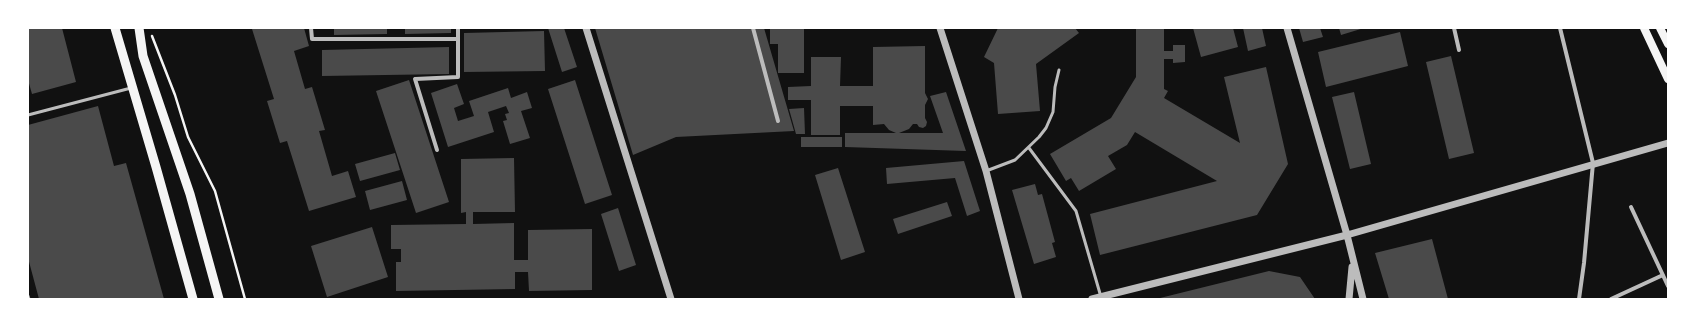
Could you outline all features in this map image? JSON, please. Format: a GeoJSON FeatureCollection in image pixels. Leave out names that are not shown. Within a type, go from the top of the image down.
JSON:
{"type":"FeatureCollection","features":[{"type":"Feature","properties":{"kind":"main road"},"geometry":{"type":"LineString","coordinates":[[115,28],[193,299]]}},
{"type":"Feature","properties":{"kind":"main road"},"geometry":{"type":"LineString","coordinates":[[139,28],[143,56],[190,194],[219,299]]}},
{"type":"Feature","properties":{"kind":"main road"},"geometry":{"type":"LineString","coordinates":[[1644,28],[1668,79]]}},
{"type":"Feature","properties":{"kind":"main road"},"geometry":{"type":"LineString","coordinates":[[1660,28],[1668,44]]}},
{"type":"Feature","properties":{"kind":"street"},"geometry":{"type":"LineString","coordinates":[[311,28],[312,39],[458,39]]}},
{"type":"Feature","properties":{"kind":"street"},"geometry":{"type":"LineString","coordinates":[[437,150],[415,79],[458,77],[458,28]]}},
{"type":"Feature","properties":{"kind":"street"},"geometry":{"type":"LineString","coordinates":[[586,28],[671,299]]}},
{"type":"Feature","properties":{"kind":"street"},"geometry":{"type":"LineString","coordinates":[[753,28],[778,121]]}},
{"type":"Feature","properties":{"kind":"street"},"geometry":{"type":"LineString","coordinates":[[940,28],[986,171],[1019,299]]}},
{"type":"Feature","properties":{"kind":"street"},"geometry":{"type":"LineString","coordinates":[[1287,28],[1347,235],[1363,299]]}},
{"type":"Feature","properties":{"kind":"street"},"geometry":{"type":"LineString","coordinates":[[1454,28],[1459,50]]}},
{"type":"Feature","properties":{"kind":"street"},"geometry":{"type":"LineString","coordinates":[[1560,28],[1593,163],[1584,264],[1579,299]]}},
{"type":"Feature","properties":{"kind":"street"},"geometry":{"type":"LineString","coordinates":[[1092,299],[1347,235],[1668,142]]}},
{"type":"Feature","properties":{"kind":"street"},"geometry":{"type":"LineString","coordinates":[[1631,207],[1668,286]]}},
{"type":"Feature","properties":{"kind":"street"},"geometry":{"type":"LineString","coordinates":[[1349,299],[1353,263]]}},
{"type":"Feature","properties":{"kind":"street"},"geometry":{"type":"LineString","coordinates":[[1611,299],[1663,275]]}},
{"type":"Feature","properties":{"kind":"lane"},"geometry":{"type":"LineString","coordinates":[[986,171],[1015,160],[1039,137],[1051,119],[1055,104],[1055,87],[1059,70]]}},
{"type":"Feature","properties":{"kind":"lane"},"geometry":{"type":"LineString","coordinates":[[28,116],[133,88]]}},
{"type":"Feature","properties":{"kind":"lane"},"geometry":{"type":"LineString","coordinates":[[1029,148],[1076,211],[1101,297]]}},
{"type":"Feature","properties":{"kind":"path"},"geometry":{"type":"LineString","coordinates":[[152,35],[175,95],[188,136],[215,191],[245,299]]}},
{"type":"Feature","properties":{"kind":"building"},"geometry":{"type":"Polygon","coordinates":[[[28,28],[62,28],[76,82],[32,94],[28,80],[28,28]]]}},
{"type":"Feature","properties":{"kind":"building"},"geometry":{"type":"Polygon","coordinates":[[[304,28],[309,46],[294,51],[305,89],[312,87],[325,130],[319,131],[332,176],[348,171],[356,197],[309,211],[287,141],[280,143],[267,101],[274,99],[252,29],[304,28]]]}},
{"type":"Feature","properties":{"kind":"building"},"geometry":{"type":"Polygon","coordinates":[[[334,28],[387,28],[387,34],[334,35],[334,28]]]}},
{"type":"Feature","properties":{"kind":"building"},"geometry":{"type":"Polygon","coordinates":[[[405,28],[451,28],[451,33],[405,34],[405,28]]]}},
{"type":"Feature","properties":{"kind":"building"},"geometry":{"type":"Polygon","coordinates":[[[548,28],[564,28],[577,67],[562,72],[548,28]]]}},
{"type":"Feature","properties":{"kind":"building"},"geometry":{"type":"Polygon","coordinates":[[[595,28],[764,28],[794,131],[676,137],[633,155],[595,28]]]}},
{"type":"Feature","properties":{"kind":"building"},"geometry":{"type":"Polygon","coordinates":[[[770,28],[804,28],[804,73],[778,73],[778,44],[770,44],[770,28]]]}},
{"type":"Feature","properties":{"kind":"building"},"geometry":{"type":"Polygon","coordinates":[[[998,28],[1075,28],[1079,33],[1036,64],[1040,111],[998,114],[994,63],[984,57],[998,28]]]}},
{"type":"Feature","properties":{"kind":"building"},"geometry":{"type":"Polygon","coordinates":[[[1136,28],[1164,28],[1164,51],[1173,51],[1173,45],[1185,45],[1185,62],[1173,63],[1173,59],[1164,59],[1164,89],[1168,91],[1164,98],[1240,143],[1224,77],[1266,67],[1288,164],[1257,215],[1100,255],[1090,214],[1217,181],[1135,132],[1127,145],[1108,156],[1116,169],[1079,191],[1071,178],[1066,181],[1050,154],[1111,118],[1136,77],[1136,28]]]}},
{"type":"Feature","properties":{"kind":"building"},"geometry":{"type":"Polygon","coordinates":[[[1193,28],[1233,28],[1238,47],[1201,57],[1193,28]]]}},
{"type":"Feature","properties":{"kind":"building"},"geometry":{"type":"Polygon","coordinates":[[[1243,28],[1262,28],[1266,46],[1248,51],[1243,28]]]}},
{"type":"Feature","properties":{"kind":"building"},"geometry":{"type":"Polygon","coordinates":[[[1299,28],[1320,28],[1323,37],[1303,42],[1299,28]]]}},
{"type":"Feature","properties":{"kind":"building"},"geometry":{"type":"Polygon","coordinates":[[[1339,28],[1364,28],[1341,35],[1339,28]]]}},
{"type":"Feature","properties":{"kind":"building"},"geometry":{"type":"Polygon","coordinates":[[[544,31],[545,71],[464,72],[464,33],[544,31]]]}},
{"type":"Feature","properties":{"kind":"building"},"geometry":{"type":"Polygon","coordinates":[[[1400,32],[1408,66],[1326,87],[1318,52],[1400,32]]]}},
{"type":"Feature","properties":{"kind":"building"},"geometry":{"type":"Polygon","coordinates":[[[925,46],[925,93],[928,99],[925,105],[926,126],[923,128],[919,127],[917,124],[913,124],[909,129],[899,133],[943,133],[930,96],[946,92],[966,151],[845,147],[845,133],[896,133],[889,130],[884,124],[873,125],[873,106],[840,106],[840,135],[811,135],[811,100],[788,100],[788,87],[811,86],[811,57],[841,57],[840,86],[873,86],[873,47],[925,46]]]}},
{"type":"Feature","properties":{"kind":"building"},"geometry":{"type":"Polygon","coordinates":[[[449,47],[449,74],[322,76],[322,50],[449,47]]]}},
{"type":"Feature","properties":{"kind":"building"},"geometry":{"type":"Polygon","coordinates":[[[1451,56],[1474,153],[1449,159],[1426,62],[1451,56]]]}},
{"type":"Feature","properties":{"kind":"building"},"geometry":{"type":"Polygon","coordinates":[[[409,80],[449,202],[416,213],[376,91],[409,80]]]}},
{"type":"Feature","properties":{"kind":"building"},"geometry":{"type":"Polygon","coordinates":[[[575,80],[612,195],[585,204],[548,89],[575,80]]]}},
{"type":"Feature","properties":{"kind":"building"},"geometry":{"type":"Polygon","coordinates":[[[457,84],[464,104],[454,108],[458,121],[474,116],[469,101],[508,88],[511,98],[527,92],[532,108],[521,111],[530,138],[510,144],[503,121],[507,120],[505,114],[509,113],[506,106],[488,112],[494,132],[448,147],[431,93],[457,84]]]}},
{"type":"Feature","properties":{"kind":"building"},"geometry":{"type":"Polygon","coordinates":[[[1354,92],[1371,164],[1350,169],[1332,97],[1354,92]]]}},
{"type":"Feature","properties":{"kind":"building"},"geometry":{"type":"Polygon","coordinates":[[[98,106],[114,166],[126,163],[164,299],[39,299],[28,258],[28,125],[98,106]]]}},
{"type":"Feature","properties":{"kind":"building"},"geometry":{"type":"Polygon","coordinates":[[[804,108],[805,134],[796,134],[789,109],[804,108]]]}},
{"type":"Feature","properties":{"kind":"building"},"geometry":{"type":"Polygon","coordinates":[[[801,137],[842,137],[842,147],[801,147],[801,137]]]}},
{"type":"Feature","properties":{"kind":"building"},"geometry":{"type":"Polygon","coordinates":[[[395,153],[400,170],[360,181],[355,164],[395,153]]]}},
{"type":"Feature","properties":{"kind":"building"},"geometry":{"type":"Polygon","coordinates":[[[514,158],[515,212],[473,212],[473,224],[514,223],[514,260],[528,260],[528,230],[592,229],[592,290],[529,291],[528,272],[515,272],[515,289],[396,291],[396,262],[401,262],[401,249],[391,249],[391,225],[466,224],[466,212],[461,213],[461,159],[514,158]]]}},
{"type":"Feature","properties":{"kind":"building"},"geometry":{"type":"Polygon","coordinates":[[[964,161],[980,211],[967,216],[955,178],[887,184],[886,168],[964,161]]]}},
{"type":"Feature","properties":{"kind":"building"},"geometry":{"type":"Polygon","coordinates":[[[838,168],[865,252],[841,260],[815,175],[838,168]]]}},
{"type":"Feature","properties":{"kind":"building"},"geometry":{"type":"Polygon","coordinates":[[[402,181],[407,200],[370,210],[365,191],[402,181]]]}},
{"type":"Feature","properties":{"kind":"building"},"geometry":{"type":"Polygon","coordinates":[[[1035,184],[1038,195],[1042,194],[1055,242],[1052,243],[1056,257],[1034,264],[1012,190],[1035,184]]]}},
{"type":"Feature","properties":{"kind":"building"},"geometry":{"type":"Polygon","coordinates":[[[947,202],[952,216],[898,234],[893,219],[947,202]]]}},
{"type":"Feature","properties":{"kind":"building"},"geometry":{"type":"Polygon","coordinates":[[[618,208],[636,265],[619,271],[601,214],[618,208]]]}},
{"type":"Feature","properties":{"kind":"building"},"geometry":{"type":"Polygon","coordinates":[[[372,227],[388,277],[327,297],[311,246],[372,227]]]}},
{"type":"Feature","properties":{"kind":"building"},"geometry":{"type":"Polygon","coordinates":[[[1432,239],[1448,299],[1389,299],[1375,253],[1432,239]]]}},
{"type":"Feature","properties":{"kind":"building"},"geometry":{"type":"Polygon","coordinates":[[[1269,271],[1300,277],[1315,299],[1156,299],[1269,271]]]}}]}
